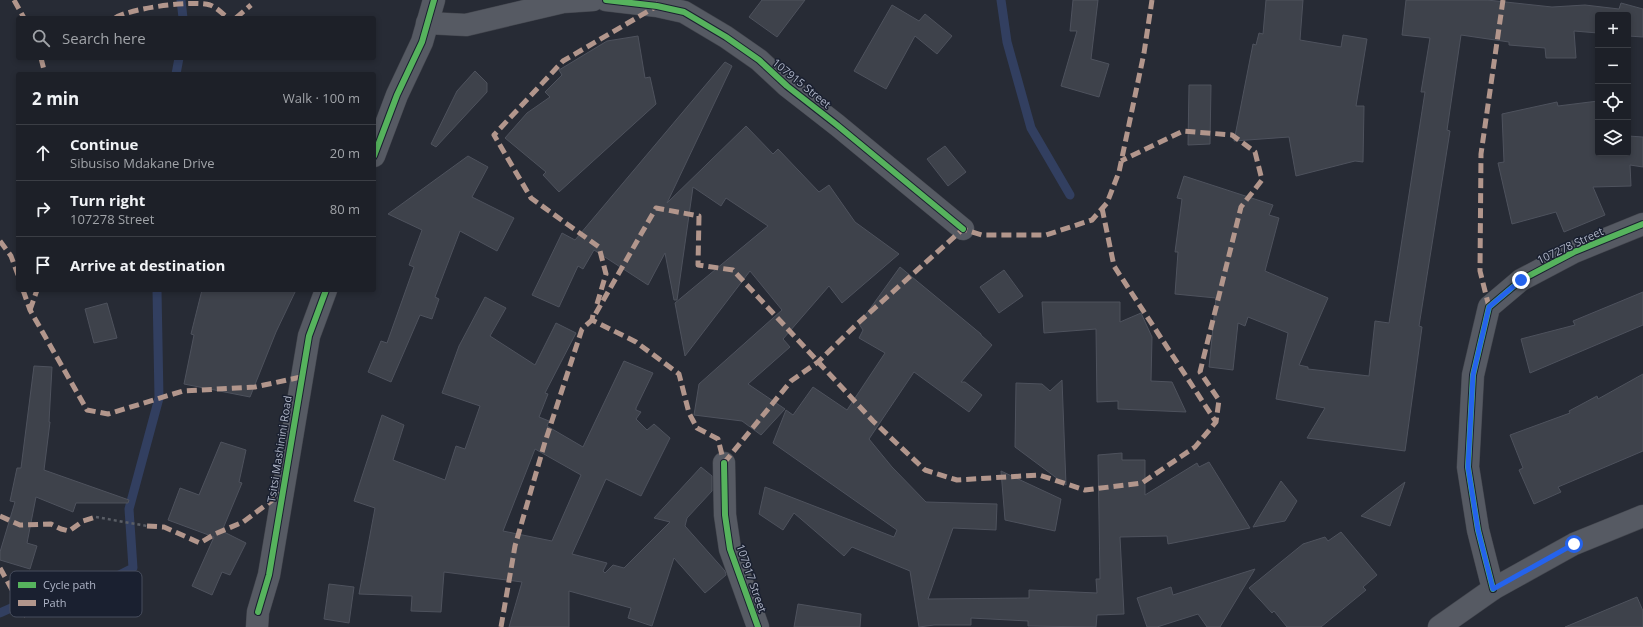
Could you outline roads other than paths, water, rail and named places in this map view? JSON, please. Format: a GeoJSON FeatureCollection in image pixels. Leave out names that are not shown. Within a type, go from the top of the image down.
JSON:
{"type":"FeatureCollection","features":[{"type":"Feature","properties":{"kind":"street"},"geometry":{"type":"LineString","coordinates":[[376,151],[397,95],[422,42],[434,0]]}},
{"type":"Feature","properties":{"kind":"street"},"geometry":{"type":"LineString","coordinates":[[427,23],[466,25],[563,2],[593,0]]}},
{"type":"Feature","properties":{"kind":"street","name":"107915 Street"},"geometry":{"type":"LineString","coordinates":[[606,0],[658,6],[684,12],[726,37],[759,60],[787,86],[838,125],[963,229]]}},
{"type":"Feature","properties":{"kind":"street","name":"107278 Street"},"geometry":{"type":"LineString","coordinates":[[1493,589],[1478,530],[1468,467],[1473,375],[1489,307],[1521,280],[1574,252],[1643,224]]}},
{"type":"Feature","properties":{"kind":"street","name":"Tsitsi Mashinini Road"},"geometry":{"type":"LineString","coordinates":[[257,620],[269,575],[309,336],[325,292]]}},
{"type":"Feature","properties":{"kind":"street","name":"107917 Street"},"geometry":{"type":"LineString","coordinates":[[724,463],[725,515],[730,549],[758,627]]}},
{"type":"Feature","properties":{"kind":"street"},"geometry":{"type":"LineString","coordinates":[[1439,627],[1493,589],[1574,544],[1643,516]]}},
{"type":"Feature","properties":{"kind":"waterway"},"geometry":{"type":"LineString","coordinates":[[181,0],[183,16]]}},
{"type":"Feature","properties":{"kind":"waterway"},"geometry":{"type":"LineString","coordinates":[[1001,0],[1007,42],[1031,128],[1070,195]]}},
{"type":"Feature","properties":{"kind":"waterway"},"geometry":{"type":"LineString","coordinates":[[176,72],[179,60]]}},
{"type":"Feature","properties":{"kind":"waterway"},"geometry":{"type":"LineString","coordinates":[[127,571],[133,568],[129,509],[159,398],[157,292]]}},
{"type":"Feature","properties":{"kind":"waterway"},"geometry":{"type":"LineString","coordinates":[[0,613],[10,608]]}}]}
